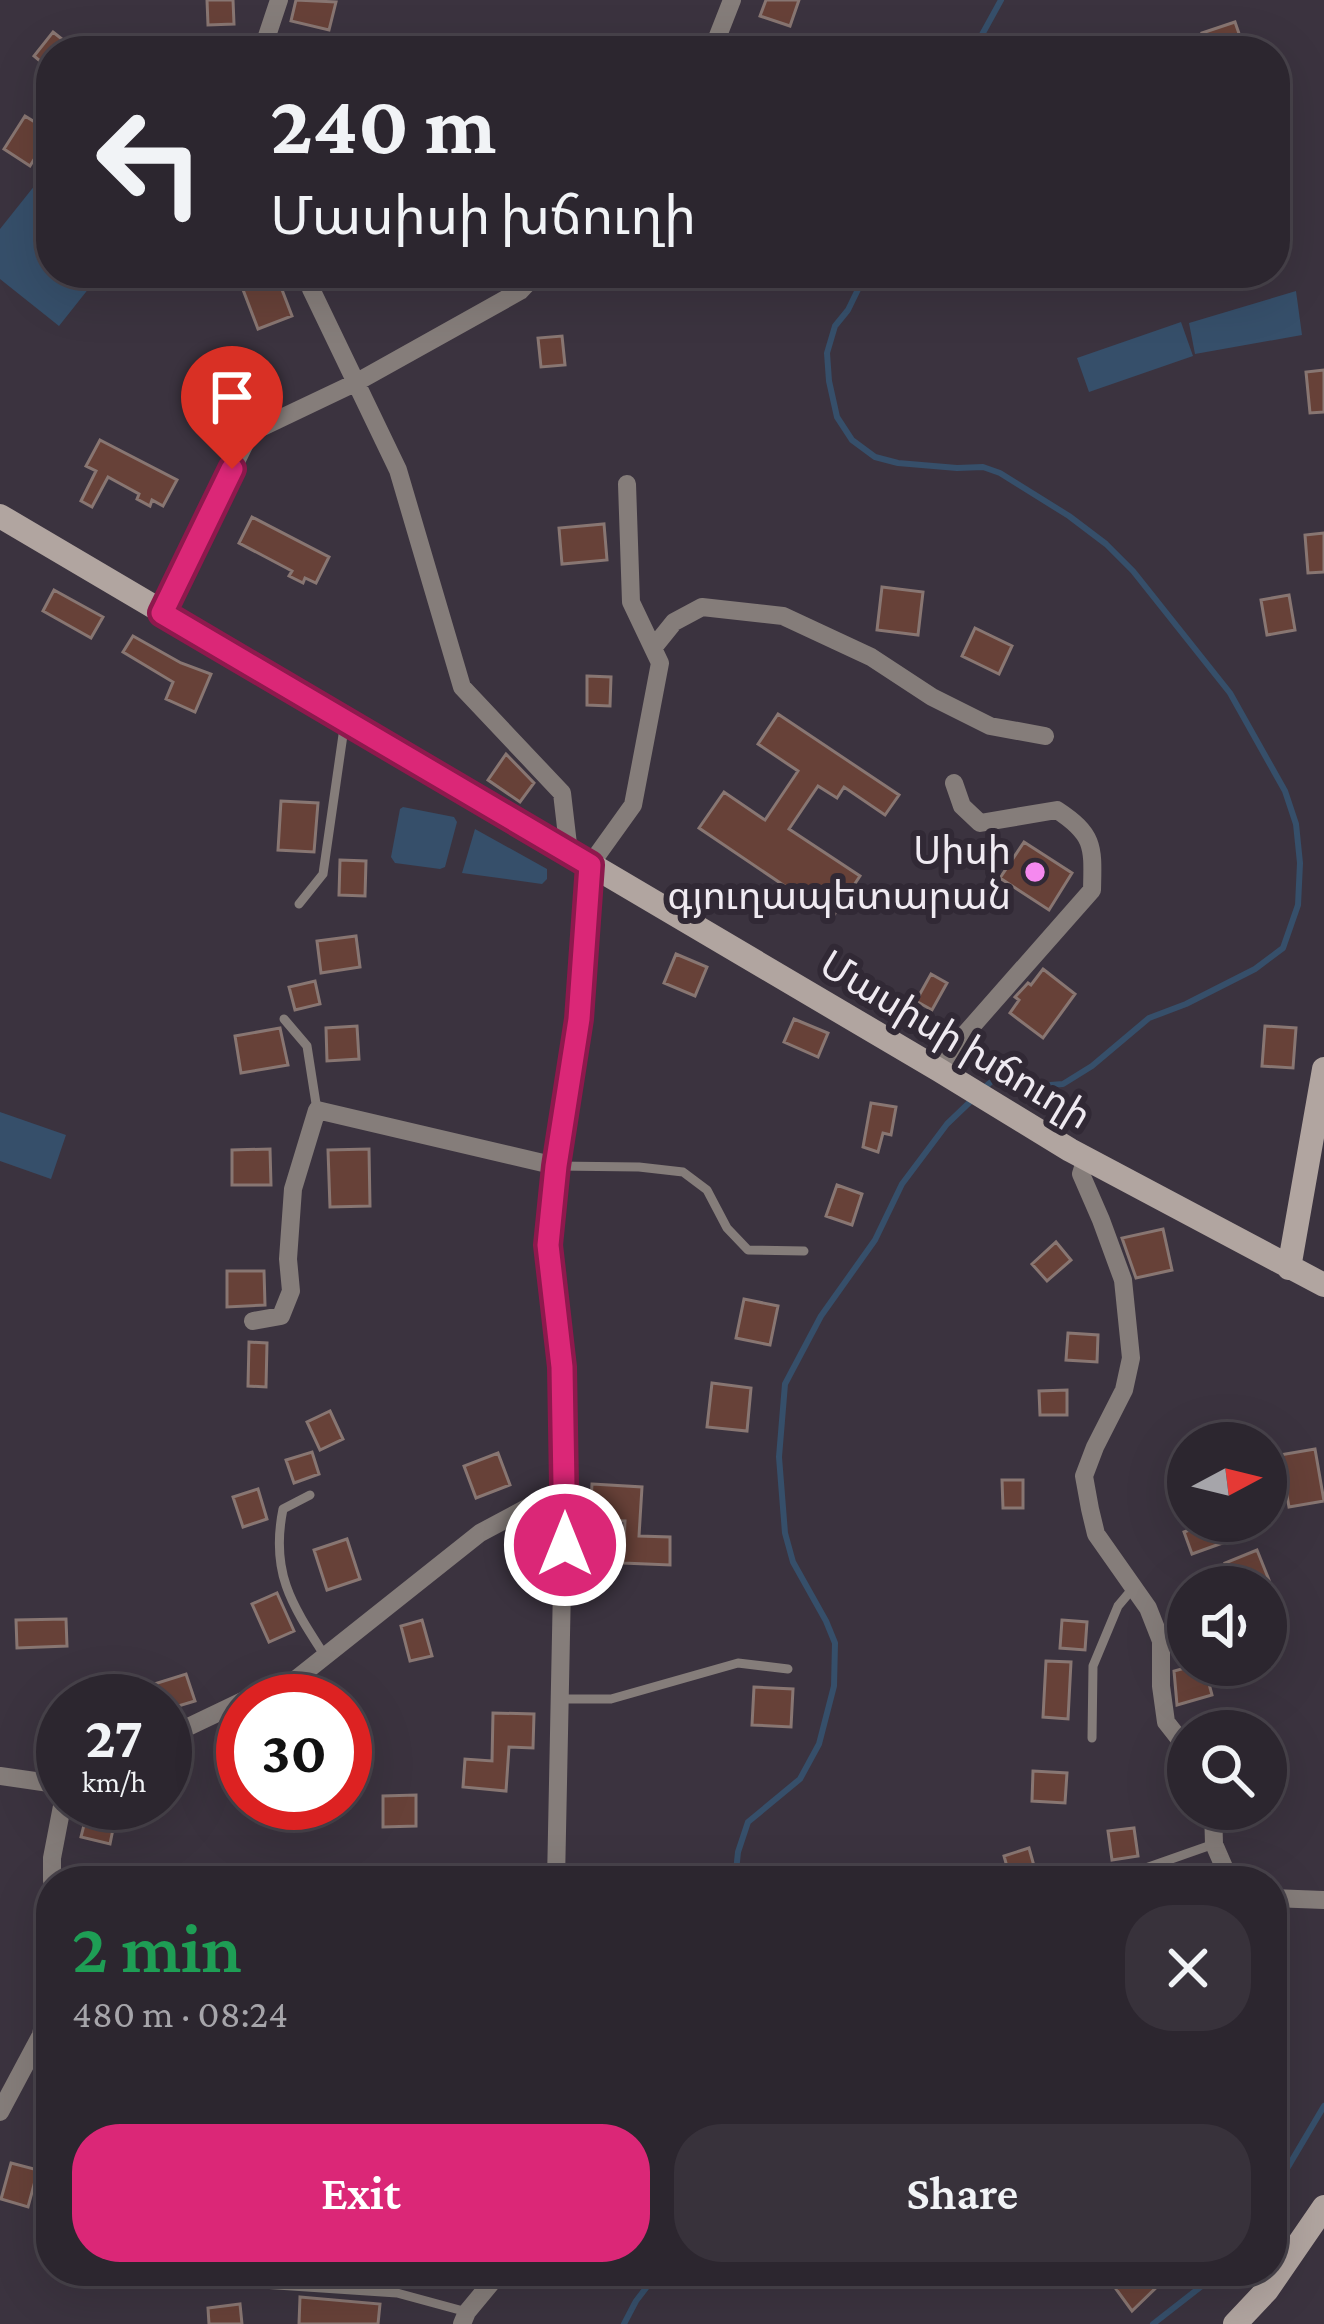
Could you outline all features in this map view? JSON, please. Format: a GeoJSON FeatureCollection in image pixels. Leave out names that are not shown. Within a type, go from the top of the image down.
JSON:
{"type":"FeatureCollection","features":[{"type":"Feature","properties":{"kind":"main road","name":"Մասիսի խճուղի"},"geometry":{"type":"LineString","coordinates":[[0,516],[1078,1154],[1324,1285]]}},
{"type":"Feature","properties":{"kind":"main road"},"geometry":{"type":"LineString","coordinates":[[1289,1268],[1324,1069]]}},
{"type":"Feature","properties":{"kind":"main road"},"geometry":{"type":"LineString","coordinates":[[1287,2261],[1324,2207]]}},
{"type":"Feature","properties":{"kind":"main road"},"geometry":{"type":"LineString","coordinates":[[1235,2324],[1270,2286]]}},
{"type":"Feature","properties":{"kind":"street"},"geometry":{"type":"LineString","coordinates":[[267,36],[279,0]]}},
{"type":"Feature","properties":{"kind":"street"},"geometry":{"type":"LineString","coordinates":[[718,36],[732,0]]}},
{"type":"Feature","properties":{"kind":"street"},"geometry":{"type":"LineString","coordinates":[[311,288],[398,470],[462,687],[562,793],[579,859],[579,1019],[548,1245],[562,1367],[564,1488],[556,1866]]}},
{"type":"Feature","properties":{"kind":"street"},"geometry":{"type":"LineString","coordinates":[[162,613],[250,433],[357,382],[523,288]]}},
{"type":"Feature","properties":{"kind":"street"},"geometry":{"type":"LineString","coordinates":[[579,859],[633,805],[660,663],[631,602],[627,484]]}},
{"type":"Feature","properties":{"kind":"street"},"geometry":{"type":"LineString","coordinates":[[653,648],[674,622],[702,607],[783,616],[871,657],[990,727],[1045,736]]}},
{"type":"Feature","properties":{"kind":"street"},"geometry":{"type":"LineString","coordinates":[[939,1070],[1092,890],[1093,855],[1082,826],[1057,810],[980,824],[962,806],[954,783]]}},
{"type":"Feature","properties":{"kind":"street"},"geometry":{"type":"LineString","coordinates":[[253,1321],[281,1316],[291,1292],[288,1259],[293,1189],[317,1110],[556,1166]]}},
{"type":"Feature","properties":{"kind":"street"},"geometry":{"type":"LineString","coordinates":[[1078,1154],[1081,1174],[1123,1280],[1131,1358],[1124,1390],[1084,1476],[1096,1534],[1148,1608],[1161,1641],[1167,1723]]}},
{"type":"Feature","properties":{"kind":"street"},"geometry":{"type":"LineString","coordinates":[[192,1725],[295,1680],[480,1533],[564,1488]]}},
{"type":"Feature","properties":{"kind":"street"},"geometry":{"type":"LineString","coordinates":[[0,1776],[36,1781]]}},
{"type":"Feature","properties":{"kind":"street"},"geometry":{"type":"LineString","coordinates":[[52,1866],[57,1830]]}},
{"type":"Feature","properties":{"kind":"street"},"geometry":{"type":"LineString","coordinates":[[1214,1830],[1224,1866]]}},
{"type":"Feature","properties":{"kind":"street"},"geometry":{"type":"LineString","coordinates":[[1287,1899],[1324,1900]]}},
{"type":"Feature","properties":{"kind":"street"},"geometry":{"type":"LineString","coordinates":[[0,2112],[36,2044]]}},
{"type":"Feature","properties":{"kind":"street"},"geometry":{"type":"LineString","coordinates":[[464,2318],[490,2286]]}},
{"type":"Feature","properties":{"kind":"lane"},"geometry":{"type":"LineString","coordinates":[[299,904],[323,874],[345,721]]}},
{"type":"Feature","properties":{"kind":"lane"},"geometry":{"type":"LineString","coordinates":[[284,1019],[308,1046],[317,1110]]}},
{"type":"Feature","properties":{"kind":"lane"},"geometry":{"type":"LineString","coordinates":[[556,1166],[683,1172],[707,1190],[727,1228],[748,1250],[804,1251]]}},
{"type":"Feature","properties":{"kind":"lane"},"geometry":{"type":"LineString","coordinates":[[310,1495],[283,1509],[278,1561],[296,1612],[325,1656]]}},
{"type":"Feature","properties":{"kind":"lane"},"geometry":{"type":"LineString","coordinates":[[1092,1738],[1093,1666],[1118,1606],[1134,1587]]}},
{"type":"Feature","properties":{"kind":"lane"},"geometry":{"type":"LineString","coordinates":[[560,1699],[611,1699],[738,1664],[788,1670]]}},
{"type":"Feature","properties":{"kind":"lane"},"geometry":{"type":"LineString","coordinates":[[1152,1866],[1214,1844]]}},
{"type":"Feature","properties":{"kind":"lane"},"geometry":{"type":"LineString","coordinates":[[292,2286],[397,2293],[464,2318]]}},
{"type":"Feature","properties":{"kind":"water"},"geometry":{"type":"Polygon","coordinates":[[[36,184],[36,288],[89,288],[59,326],[0,279],[0,229],[36,184]]]}},
{"type":"Feature","properties":{"kind":"water"},"geometry":{"type":"Polygon","coordinates":[[[1296,291],[1302,335],[1195,354],[1189,323],[1296,291]]]}},
{"type":"Feature","properties":{"kind":"water"},"geometry":{"type":"Polygon","coordinates":[[[1181,322],[1193,356],[1089,392],[1077,358],[1181,322]]]}},
{"type":"Feature","properties":{"kind":"water"},"geometry":{"type":"Polygon","coordinates":[[[403,807],[454,817],[457,822],[445,867],[395,863],[391,857],[403,807]]]}},
{"type":"Feature","properties":{"kind":"water"},"geometry":{"type":"Polygon","coordinates":[[[475,829],[547,869],[547,879],[542,884],[462,873],[475,829]]]}},
{"type":"Feature","properties":{"kind":"water"},"geometry":{"type":"Polygon","coordinates":[[[0,1112],[66,1135],[51,1179],[0,1161],[0,1112]]]}},
{"type":"Feature","properties":{"kind":"building"},"geometry":{"type":"Polygon","coordinates":[[[207,0],[233,0],[234,24],[208,25],[207,0]]]}},
{"type":"Feature","properties":{"kind":"building"},"geometry":{"type":"Polygon","coordinates":[[[296,0],[336,2],[329,30],[291,21],[296,0]]]}},
{"type":"Feature","properties":{"kind":"building"},"geometry":{"type":"Polygon","coordinates":[[[766,0],[799,0],[790,26],[760,16],[766,0]]]}},
{"type":"Feature","properties":{"kind":"building"},"geometry":{"type":"Polygon","coordinates":[[[1235,22],[1240,36],[1203,36],[1235,22]]]}},
{"type":"Feature","properties":{"kind":"building"},"geometry":{"type":"Polygon","coordinates":[[[25,116],[36,123],[36,156],[30,166],[4,149],[25,116]]]}},
{"type":"Feature","properties":{"kind":"building"},"geometry":{"type":"Polygon","coordinates":[[[242,288],[281,288],[292,316],[258,329],[242,288]]]}},
{"type":"Feature","properties":{"kind":"building"},"geometry":{"type":"Polygon","coordinates":[[[562,336],[565,365],[541,367],[538,338],[562,336]]]}},
{"type":"Feature","properties":{"kind":"building"},"geometry":{"type":"Polygon","coordinates":[[[1324,370],[1324,412],[1310,413],[1306,372],[1324,370]]]}},
{"type":"Feature","properties":{"kind":"building"},"geometry":{"type":"Polygon","coordinates":[[[100,440],[177,480],[163,506],[152,500],[150,506],[137,499],[139,494],[108,477],[92,507],[81,501],[96,471],[86,466],[100,440]]]}},
{"type":"Feature","properties":{"kind":"building"},"geometry":{"type":"Polygon","coordinates":[[[252,517],[329,557],[316,583],[289,576],[292,571],[239,543],[252,517]]]}},
{"type":"Feature","properties":{"kind":"building"},"geometry":{"type":"Polygon","coordinates":[[[604,524],[607,560],[562,564],[559,528],[604,524]]]}},
{"type":"Feature","properties":{"kind":"building"},"geometry":{"type":"Polygon","coordinates":[[[1324,533],[1324,572],[1308,573],[1305,535],[1324,533]]]}},
{"type":"Feature","properties":{"kind":"building"},"geometry":{"type":"Polygon","coordinates":[[[882,587],[923,592],[918,635],[877,630],[882,587]]]}},
{"type":"Feature","properties":{"kind":"building"},"geometry":{"type":"Polygon","coordinates":[[[54,590],[103,617],[91,638],[43,611],[54,590]]]}},
{"type":"Feature","properties":{"kind":"building"},"geometry":{"type":"Polygon","coordinates":[[[1289,595],[1295,630],[1267,635],[1261,600],[1289,595]]]}},
{"type":"Feature","properties":{"kind":"building"},"geometry":{"type":"Polygon","coordinates":[[[975,628],[1012,646],[999,674],[962,656],[975,628]]]}},
{"type":"Feature","properties":{"kind":"building"},"geometry":{"type":"Polygon","coordinates":[[[133,636],[211,674],[195,712],[166,699],[173,682],[123,652],[133,636]]]}},
{"type":"Feature","properties":{"kind":"building"},"geometry":{"type":"Polygon","coordinates":[[[587,676],[611,677],[610,706],[587,705],[587,676]]]}},
{"type":"Feature","properties":{"kind":"building"},"geometry":{"type":"Polygon","coordinates":[[[778,714],[899,795],[885,815],[844,787],[837,798],[818,786],[789,829],[860,876],[832,918],[699,828],[724,792],[765,820],[798,771],[758,744],[778,714]]]}},
{"type":"Feature","properties":{"kind":"building"},"geometry":{"type":"Polygon","coordinates":[[[506,754],[534,783],[520,802],[488,780],[506,754]]]}},
{"type":"Feature","properties":{"kind":"building"},"geometry":{"type":"Polygon","coordinates":[[[281,801],[318,803],[314,852],[278,850],[281,801]]]}},
{"type":"Feature","properties":{"kind":"building"},"geometry":{"type":"Polygon","coordinates":[[[1024,842],[1072,873],[1049,910],[1000,878],[1024,842]]]}},
{"type":"Feature","properties":{"kind":"building"},"geometry":{"type":"Polygon","coordinates":[[[340,860],[366,861],[365,896],[339,895],[340,860]]]}},
{"type":"Feature","properties":{"kind":"building"},"geometry":{"type":"Polygon","coordinates":[[[356,936],[360,967],[321,973],[317,941],[356,936]]]}},
{"type":"Feature","properties":{"kind":"building"},"geometry":{"type":"Polygon","coordinates":[[[676,954],[707,967],[695,996],[664,983],[676,954]]]}},
{"type":"Feature","properties":{"kind":"building"},"geometry":{"type":"Polygon","coordinates":[[[1043,969],[1075,994],[1043,1038],[1010,1013],[1019,1000],[1015,997],[1043,969]]]}},
{"type":"Feature","properties":{"kind":"building"},"geometry":{"type":"Polygon","coordinates":[[[931,974],[947,983],[932,1010],[916,1001],[931,974]]]}},
{"type":"Feature","properties":{"kind":"building"},"geometry":{"type":"Polygon","coordinates":[[[315,981],[320,1004],[295,1010],[289,987],[315,981]]]}},
{"type":"Feature","properties":{"kind":"building"},"geometry":{"type":"Polygon","coordinates":[[[794,1019],[828,1033],[818,1057],[784,1042],[794,1019]]]}},
{"type":"Feature","properties":{"kind":"building"},"geometry":{"type":"Polygon","coordinates":[[[357,1026],[359,1059],[327,1061],[326,1028],[357,1026]]]}},
{"type":"Feature","properties":{"kind":"building"},"geometry":{"type":"Polygon","coordinates":[[[1265,1026],[1296,1028],[1293,1068],[1262,1066],[1265,1026]]]}},
{"type":"Feature","properties":{"kind":"building"},"geometry":{"type":"Polygon","coordinates":[[[280,1028],[288,1065],[241,1073],[235,1036],[280,1028]]]}},
{"type":"Feature","properties":{"kind":"building"},"geometry":{"type":"Polygon","coordinates":[[[871,1103],[896,1107],[891,1135],[883,1133],[878,1152],[863,1147],[871,1103]]]}},
{"type":"Feature","properties":{"kind":"building"},"geometry":{"type":"Polygon","coordinates":[[[270,1149],[271,1185],[232,1185],[232,1150],[270,1149]]]}},
{"type":"Feature","properties":{"kind":"building"},"geometry":{"type":"Polygon","coordinates":[[[369,1149],[370,1206],[330,1207],[328,1150],[369,1149]]]}},
{"type":"Feature","properties":{"kind":"building"},"geometry":{"type":"Polygon","coordinates":[[[837,1185],[862,1194],[852,1225],[826,1216],[837,1185]]]}},
{"type":"Feature","properties":{"kind":"building"},"geometry":{"type":"Polygon","coordinates":[[[1163,1229],[1172,1270],[1136,1278],[1122,1238],[1163,1229]]]}},
{"type":"Feature","properties":{"kind":"building"},"geometry":{"type":"Polygon","coordinates":[[[1056,1242],[1071,1260],[1047,1281],[1032,1264],[1056,1242]]]}},
{"type":"Feature","properties":{"kind":"building"},"geometry":{"type":"Polygon","coordinates":[[[227,1271],[264,1271],[265,1305],[227,1307],[227,1271]]]}},
{"type":"Feature","properties":{"kind":"building"},"geometry":{"type":"Polygon","coordinates":[[[744,1299],[778,1306],[770,1345],[736,1338],[744,1299]]]}},
{"type":"Feature","properties":{"kind":"building"},"geometry":{"type":"Polygon","coordinates":[[[1068,1333],[1098,1335],[1097,1362],[1066,1360],[1068,1333]]]}},
{"type":"Feature","properties":{"kind":"building"},"geometry":{"type":"Polygon","coordinates":[[[249,1342],[267,1343],[266,1387],[248,1386],[249,1342]]]}},
{"type":"Feature","properties":{"kind":"building"},"geometry":{"type":"Polygon","coordinates":[[[712,1383],[751,1388],[747,1431],[707,1427],[712,1383]]]}},
{"type":"Feature","properties":{"kind":"building"},"geometry":{"type":"Polygon","coordinates":[[[1067,1390],[1067,1415],[1040,1415],[1039,1391],[1067,1390]]]}},
{"type":"Feature","properties":{"kind":"building"},"geometry":{"type":"Polygon","coordinates":[[[330,1411],[343,1439],[320,1450],[307,1422],[330,1411]]]}},
{"type":"Feature","properties":{"kind":"building"},"geometry":{"type":"Polygon","coordinates":[[[1315,1449],[1324,1501],[1289,1507],[1287,1454],[1315,1449]]]}},
{"type":"Feature","properties":{"kind":"building"},"geometry":{"type":"Polygon","coordinates":[[[312,1452],[319,1474],[294,1483],[286,1460],[312,1452]]]}},
{"type":"Feature","properties":{"kind":"building"},"geometry":{"type":"Polygon","coordinates":[[[498,1453],[510,1485],[476,1498],[464,1466],[498,1453]]]}},
{"type":"Feature","properties":{"kind":"building"},"geometry":{"type":"Polygon","coordinates":[[[1002,1480],[1023,1480],[1023,1508],[1003,1508],[1002,1480]]]}},
{"type":"Feature","properties":{"kind":"building"},"geometry":{"type":"Polygon","coordinates":[[[592,1484],[642,1487],[639,1536],[670,1537],[670,1565],[623,1563],[625,1521],[590,1520],[592,1484]]]}},
{"type":"Feature","properties":{"kind":"building"},"geometry":{"type":"Polygon","coordinates":[[[258,1489],[267,1519],[243,1527],[233,1497],[258,1489]]]}},
{"type":"Feature","properties":{"kind":"building"},"geometry":{"type":"Polygon","coordinates":[[[347,1539],[360,1579],[327,1590],[314,1550],[347,1539]]]}},
{"type":"Feature","properties":{"kind":"building"},"geometry":{"type":"Polygon","coordinates":[[[1188,1542],[1225,1542],[1192,1554],[1188,1542]]]}},
{"type":"Feature","properties":{"kind":"building"},"geometry":{"type":"Polygon","coordinates":[[[1257,1550],[1263,1566],[1226,1566],[1257,1550]]]}},
{"type":"Feature","properties":{"kind":"building"},"geometry":{"type":"Polygon","coordinates":[[[277,1593],[294,1631],[269,1642],[252,1604],[277,1593]]]}},
{"type":"Feature","properties":{"kind":"building"},"geometry":{"type":"Polygon","coordinates":[[[66,1619],[67,1646],[17,1648],[16,1620],[66,1619]]]}},
{"type":"Feature","properties":{"kind":"building"},"geometry":{"type":"Polygon","coordinates":[[[422,1620],[432,1656],[410,1661],[401,1626],[422,1620]]]}},
{"type":"Feature","properties":{"kind":"building"},"geometry":{"type":"Polygon","coordinates":[[[1062,1620],[1087,1622],[1085,1650],[1060,1648],[1062,1620]]]}},
{"type":"Feature","properties":{"kind":"building"},"geometry":{"type":"Polygon","coordinates":[[[1046,1661],[1071,1662],[1068,1719],[1043,1717],[1046,1661]]]}},
{"type":"Feature","properties":{"kind":"building"},"geometry":{"type":"Polygon","coordinates":[[[1175,1686],[1210,1686],[1212,1695],[1177,1705],[1175,1686]]]}},
{"type":"Feature","properties":{"kind":"building"},"geometry":{"type":"Polygon","coordinates":[[[754,1687],[793,1689],[791,1727],[752,1725],[754,1687]]]}},
{"type":"Feature","properties":{"kind":"building"},"geometry":{"type":"Polygon","coordinates":[[[493,1713],[534,1714],[533,1748],[509,1747],[506,1791],[463,1787],[465,1759],[492,1761],[493,1713]]]}},
{"type":"Feature","properties":{"kind":"building"},"geometry":{"type":"Polygon","coordinates":[[[1033,1771],[1067,1773],[1065,1803],[1032,1801],[1033,1771]]]}},
{"type":"Feature","properties":{"kind":"building"},"geometry":{"type":"Polygon","coordinates":[[[416,1795],[416,1826],[383,1827],[383,1796],[416,1795]]]}},
{"type":"Feature","properties":{"kind":"building"},"geometry":{"type":"Polygon","coordinates":[[[1134,1828],[1138,1856],[1112,1860],[1108,1831],[1134,1828]]]}},
{"type":"Feature","properties":{"kind":"building"},"geometry":{"type":"Polygon","coordinates":[[[83,1830],[113,1830],[110,1844],[81,1837],[83,1830]]]}},
{"type":"Feature","properties":{"kind":"building"},"geometry":{"type":"Polygon","coordinates":[[[1029,1848],[1034,1866],[1007,1866],[1004,1856],[1029,1848]]]}},
{"type":"Feature","properties":{"kind":"building"},"geometry":{"type":"Polygon","coordinates":[[[11,2163],[36,2169],[28,2207],[1,2199],[11,2163]]]}},
{"type":"Feature","properties":{"kind":"building"},"geometry":{"type":"Polygon","coordinates":[[[1120,2286],[1158,2286],[1132,2311],[1116,2289],[1120,2286]]]}},
{"type":"Feature","properties":{"kind":"building"},"geometry":{"type":"Polygon","coordinates":[[[300,2297],[380,2304],[378,2324],[299,2324],[300,2297]]]}},
{"type":"Feature","properties":{"kind":"building"},"geometry":{"type":"Polygon","coordinates":[[[240,2304],[242,2324],[209,2324],[208,2308],[240,2304]]]}},
{"type":"Feature","properties":{"kind":"waterway"},"geometry":{"type":"LineString","coordinates":[[981,36],[1001,0]]}},
{"type":"Feature","properties":{"kind":"waterway"},"geometry":{"type":"LineString","coordinates":[[859,288],[835,326],[827,353],[837,417],[852,440],[875,457],[898,463],[983,467],[1000,473],[1106,544],[1230,693],[1285,791],[1296,824],[1298,905],[1283,948],[1255,969],[1149,1018],[1063,1084],[1025,1087],[995,1078],[981,1091]]}},
{"type":"Feature","properties":{"kind":"waterway"},"geometry":{"type":"LineString","coordinates":[[737,1866],[748,1822],[800,1779],[819,1744],[834,1686],[835,1643],[793,1562],[785,1533],[779,1457],[785,1384],[821,1316],[875,1240],[902,1184],[947,1124],[972,1100]]}},
{"type":"Feature","properties":{"kind":"waterway"},"geometry":{"type":"LineString","coordinates":[[1287,2169],[1324,2106]]}},
{"type":"Feature","properties":{"kind":"waterway"},"geometry":{"type":"LineString","coordinates":[[624,2324],[648,2286]]}},
{"type":"Feature","properties":{"kind":"waterway"},"geometry":{"type":"LineString","coordinates":[[1153,2324],[1202,2286]]}},
{"type":"Feature","properties":{"kind":"place","name":"Սիսի գյուղապետարան"},"geometry":{"type":"Point","coordinates":[1035,872]}},
{"type":"Feature","properties":{"kind":"route"},"geometry":{"type":"LineString","coordinates":[[232,469],[162,613],[590,865],[579,1019],[548,1245],[562,1367],[565,1545]]}}]}
